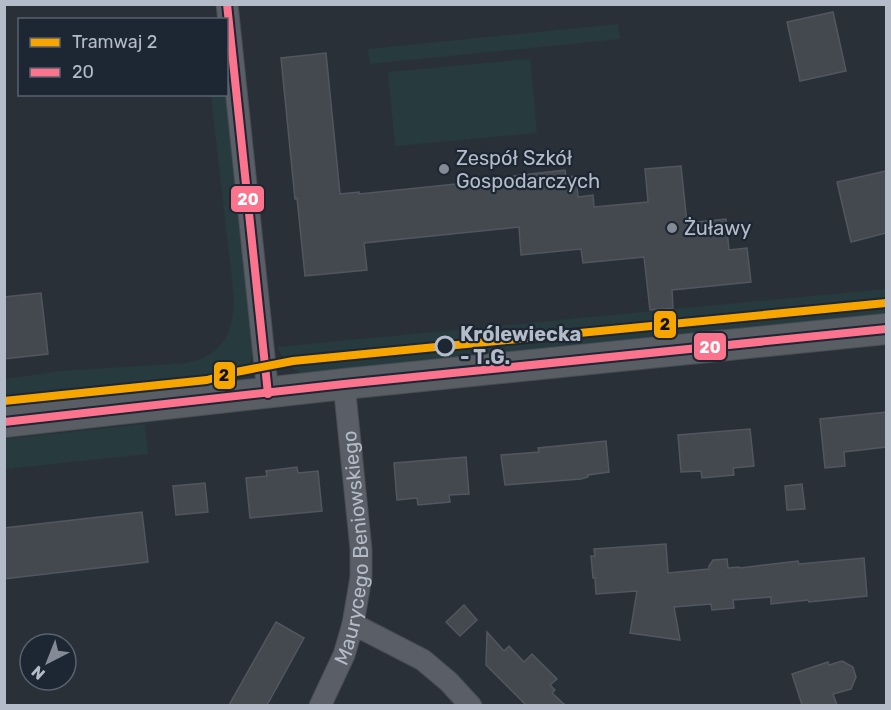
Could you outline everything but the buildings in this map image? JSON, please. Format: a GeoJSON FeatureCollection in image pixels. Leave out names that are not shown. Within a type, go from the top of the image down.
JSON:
{"type":"FeatureCollection","features":[{"type":"Feature","properties":{"kind":"main road"},"geometry":{"type":"LineString","coordinates":[[4,422],[344,384],[886,329]]}},
{"type":"Feature","properties":{"kind":"street"},"geometry":{"type":"LineString","coordinates":[[227,4],[268,394]]}},
{"type":"Feature","properties":{"kind":"street","name":"Maurycego Beniowskiego"},"geometry":{"type":"LineString","coordinates":[[320,705],[344,655],[353,624],[361,577],[361,549],[344,384]]}},
{"type":"Feature","properties":{"kind":"street"},"geometry":{"type":"LineString","coordinates":[[353,624],[423,660],[471,705]]}},
{"type":"Feature","properties":{"kind":"green space"},"geometry":{"type":"Polygon","coordinates":[[[618,24],[620,39],[370,64],[368,49],[618,24]]]}},
{"type":"Feature","properties":{"kind":"green space"},"geometry":{"type":"Polygon","coordinates":[[[530,59],[537,133],[395,146],[388,72],[530,59]]]}},
{"type":"Feature","properties":{"kind":"green space"},"geometry":{"type":"Polygon","coordinates":[[[211,96],[226,96],[253,347],[247,368],[241,376],[230,382],[5,406],[4,379],[61,371],[186,363],[205,357],[220,346],[225,339],[233,316],[234,298],[211,96]]]}},
{"type":"Feature","properties":{"kind":"green space"},"geometry":{"type":"Polygon","coordinates":[[[886,289],[886,318],[307,375],[289,365],[277,347],[886,289]]]}},
{"type":"Feature","properties":{"kind":"green space"},"geometry":{"type":"Polygon","coordinates":[[[145,424],[148,454],[5,469],[5,439],[145,424]]]}},
{"type":"Feature","properties":{"kind":"tram line","name":"2"},"geometry":{"type":"LineString","coordinates":[[4,401],[207,380],[293,361],[886,303]]}},
{"type":"Feature","properties":{"kind":"transit line","name":"20"},"geometry":{"type":"LineString","coordinates":[[227,4],[268,394]]}},
{"type":"Feature","properties":{"kind":"transit line","name":"20"},"geometry":{"type":"LineString","coordinates":[[4,422],[344,384],[886,329]]}},
{"type":"Feature","properties":{"kind":"place","name":"Zespół Szkół Gospodarczych"},"geometry":{"type":"Point","coordinates":[444,169]}},
{"type":"Feature","properties":{"kind":"place","name":"Żuławy"},"geometry":{"type":"Point","coordinates":[672,228]}},
{"type":"Feature","properties":{"kind":"place","name":"Królewiecka - T.G."},"geometry":{"type":"Point","coordinates":[445,346]}}]}
